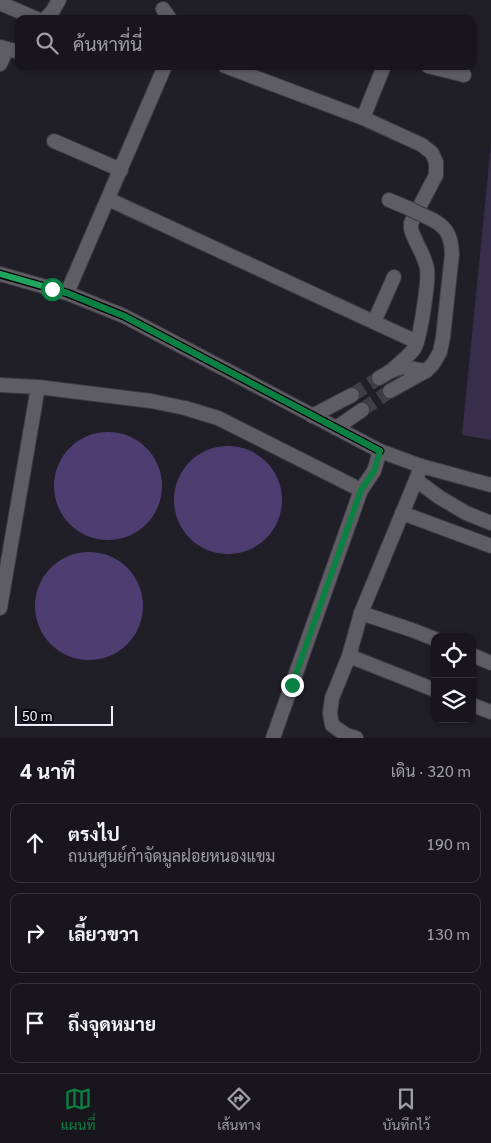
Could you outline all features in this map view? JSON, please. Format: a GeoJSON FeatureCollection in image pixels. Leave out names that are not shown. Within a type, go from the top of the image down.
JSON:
{"type":"FeatureCollection","features":[{"type":"Feature","properties":{"kind":"street"},"geometry":{"type":"LineString","coordinates":[[49,15],[59,0]]}},
{"type":"Feature","properties":{"kind":"street"},"geometry":{"type":"LineString","coordinates":[[0,3],[27,15]]}},
{"type":"Feature","properties":{"kind":"street"},"geometry":{"type":"LineString","coordinates":[[0,64],[9,50]]}},
{"type":"Feature","properties":{"kind":"street"},"geometry":{"type":"LineString","coordinates":[[67,293],[164,70]]}},
{"type":"Feature","properties":{"kind":"street"},"geometry":{"type":"LineString","coordinates":[[236,70],[363,118],[422,144],[432,153],[436,162],[436,175],[411,223],[410,229],[427,268],[428,279],[417,342],[414,350],[385,374],[402,367],[426,371]]}},
{"type":"Feature","properties":{"kind":"street"},"geometry":{"type":"LineString","coordinates":[[363,118],[382,70]]}},
{"type":"Feature","properties":{"kind":"street"},"geometry":{"type":"LineString","coordinates":[[444,70],[464,75]]}},
{"type":"Feature","properties":{"kind":"street"},"geometry":{"type":"LineString","coordinates":[[54,141],[120,170]]}},
{"type":"Feature","properties":{"kind":"street"},"geometry":{"type":"LineString","coordinates":[[108,200],[417,342]]}},
{"type":"Feature","properties":{"kind":"street"},"geometry":{"type":"LineString","coordinates":[[389,200],[442,225],[451,240],[452,254],[440,352],[426,371],[390,391]]}},
{"type":"Feature","properties":{"kind":"street"},"geometry":{"type":"LineString","coordinates":[[0,274],[67,293],[124,316],[380,451],[421,466],[491,485]]}},
{"type":"Feature","properties":{"kind":"street"},"geometry":{"type":"LineString","coordinates":[[374,322],[394,277]]}},
{"type":"Feature","properties":{"kind":"street"},"geometry":{"type":"LineString","coordinates":[[0,385],[38,386],[151,401],[193,410],[218,418],[361,490]]}},
{"type":"Feature","properties":{"kind":"street"},"geometry":{"type":"LineString","coordinates":[[0,608],[38,386]]}},
{"type":"Feature","properties":{"kind":"street"},"geometry":{"type":"LineString","coordinates":[[312,416],[352,396]]}},
{"type":"Feature","properties":{"kind":"street"},"geometry":{"type":"LineString","coordinates":[[336,428],[362,410]]}},
{"type":"Feature","properties":{"kind":"street"},"geometry":{"type":"LineString","coordinates":[[273,738],[361,490],[374,471],[380,451]]}},
{"type":"Feature","properties":{"kind":"street"},"geometry":{"type":"LineString","coordinates":[[356,738],[346,735],[332,725],[330,713],[332,698],[349,656],[361,613],[421,466]]}},
{"type":"Feature","properties":{"kind":"street"},"geometry":{"type":"LineString","coordinates":[[416,480],[439,497],[466,513],[491,523]]}},
{"type":"Feature","properties":{"kind":"street"},"geometry":{"type":"LineString","coordinates":[[402,513],[491,546]]}},
{"type":"Feature","properties":{"kind":"street"},"geometry":{"type":"LineString","coordinates":[[361,613],[431,638]]}},
{"type":"Feature","properties":{"kind":"street"},"geometry":{"type":"LineString","coordinates":[[349,656],[431,688]]}},
{"type":"Feature","properties":{"kind":"street"},"geometry":{"type":"LineString","coordinates":[[476,657],[491,663]]}},
{"type":"Feature","properties":{"kind":"street"},"geometry":{"type":"LineString","coordinates":[[476,706],[491,712]]}},
{"type":"Feature","properties":{"kind":"shaded area"},"geometry":{"type":"Polygon","coordinates":[[[491,144],[491,440],[462,435],[491,144]]]}},
{"type":"Feature","properties":{"kind":"shaded area"},"geometry":{"type":"Polygon","coordinates":[[[108,432],[129,436],[146,448],[158,465],[162,486],[158,507],[146,524],[129,536],[108,540],[87,536],[70,524],[58,507],[54,486],[58,465],[70,448],[87,436],[108,432]]]}},
{"type":"Feature","properties":{"kind":"shaded area"},"geometry":{"type":"Polygon","coordinates":[[[228,446],[249,450],[266,462],[278,479],[282,500],[278,521],[266,538],[249,550],[228,554],[207,550],[190,538],[178,521],[174,500],[178,479],[190,462],[207,450],[228,446]]]}},
{"type":"Feature","properties":{"kind":"shaded area"},"geometry":{"type":"Polygon","coordinates":[[[89,552],[110,556],[127,568],[139,585],[143,606],[139,627],[127,644],[110,656],[89,660],[68,656],[51,644],[39,627],[35,606],[39,585],[51,568],[68,556],[89,552]]]}},
{"type":"Feature","properties":{"kind":"tunnel"},"geometry":{"type":"LineString","coordinates":[[352,395],[379,378]]}},
{"type":"Feature","properties":{"kind":"tunnel"},"geometry":{"type":"LineString","coordinates":[[362,410],[390,391]]}},
{"type":"Feature","properties":{"kind":"cycle path"},"geometry":{"type":"LineString","coordinates":[[0,274],[67,293],[124,316],[380,451]]}},
{"type":"Feature","properties":{"kind":"route"},"geometry":{"type":"LineString","coordinates":[[52,289],[67,293],[124,316],[380,451],[374,471],[361,490],[292,685]]}}]}
